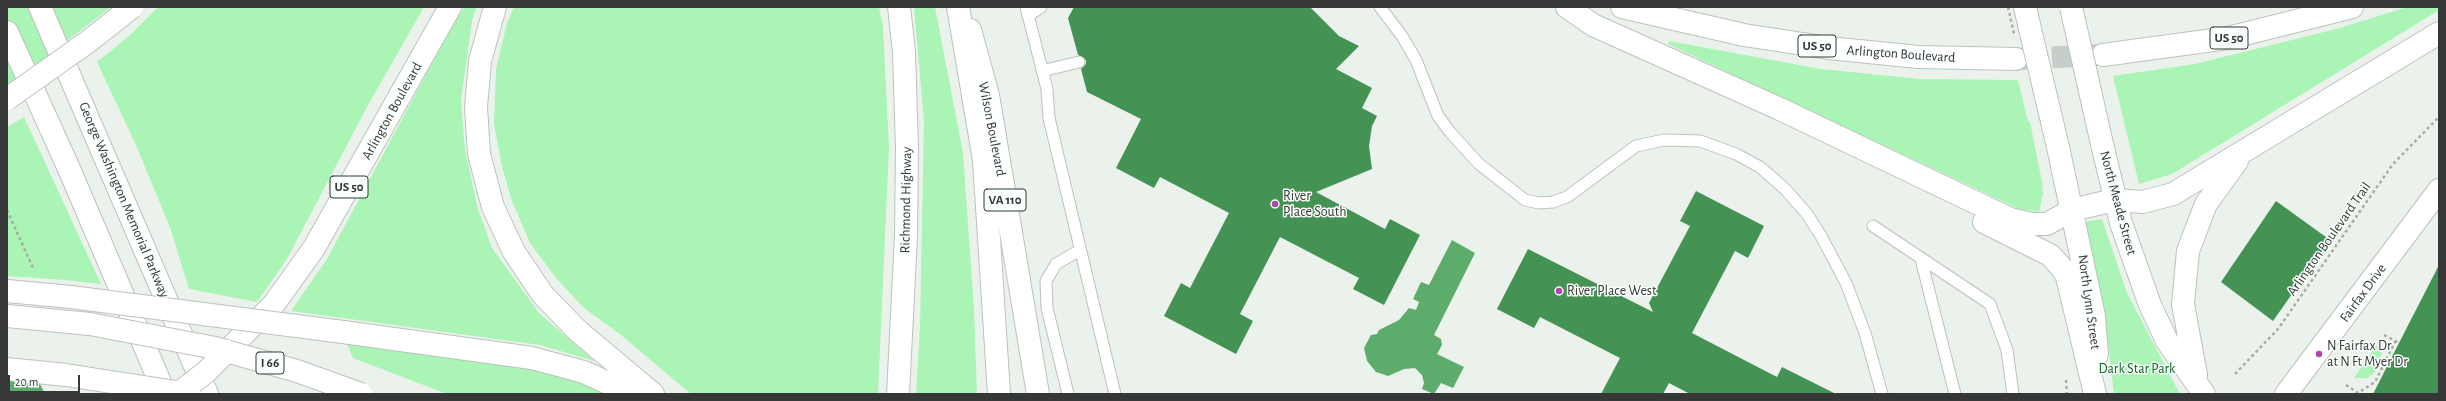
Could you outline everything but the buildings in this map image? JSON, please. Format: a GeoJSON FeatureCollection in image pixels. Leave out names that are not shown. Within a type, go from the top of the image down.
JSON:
{"type":"FeatureCollection","features":[{"type":"Feature","properties":{"kind":"main road","name":"George Washington Memorial Parkway"},"geometry":{"type":"LineString","coordinates":[[40,7],[207,394]]}},
{"type":"Feature","properties":{"kind":"main road"},"geometry":{"type":"LineString","coordinates":[[7,99],[89,41],[132,7]]}},
{"type":"Feature","properties":{"kind":"main road","name":"Arlington Boulevard"},"geometry":{"type":"LineString","coordinates":[[178,394],[206,372],[274,304],[314,248],[450,7]]}},
{"type":"Feature","properties":{"kind":"main road"},"geometry":{"type":"LineString","coordinates":[[495,7],[480,61],[476,106],[479,154],[493,207],[514,252],[527,274],[551,304],[578,331],[653,394]]}},
{"type":"Feature","properties":{"kind":"main road","name":"Richmond Highway"},"geometry":{"type":"LineString","coordinates":[[898,394],[906,236],[907,149],[904,52],[900,7]]}},
{"type":"Feature","properties":{"kind":"main road"},"geometry":{"type":"LineString","coordinates":[[958,7],[984,160],[999,394]]}},
{"type":"Feature","properties":{"kind":"main road","name":"Wilson Boulevard"},"geometry":{"type":"LineString","coordinates":[[963,7],[988,95],[1038,394]]}},
{"type":"Feature","properties":{"kind":"main road"},"geometry":{"type":"LineString","coordinates":[[1567,7],[1593,25],[1780,109],[2019,222],[2047,224],[2072,210],[2114,200],[2143,202],[2167,196],[2439,33]]}},
{"type":"Feature","properties":{"kind":"main road","name":"Arlington Boulevard"},"geometry":{"type":"LineString","coordinates":[[1622,7],[1744,35],[1844,50],[1918,57],[2016,59]]}},
{"type":"Feature","properties":{"kind":"main road"},"geometry":{"type":"LineString","coordinates":[[2025,7],[2072,210]]}},
{"type":"Feature","properties":{"kind":"main road","name":"North Meade Street"},"geometry":{"type":"LineString","coordinates":[[2071,7],[2114,200],[2131,256],[2161,328],[2201,390]]}},
{"type":"Feature","properties":{"kind":"main road","name":"US 50"},"geometry":{"type":"LineString","coordinates":[[2103,55],[2228,38],[2352,7]]}},
{"type":"Feature","properties":{"kind":"main road"},"geometry":{"type":"LineString","coordinates":[[7,32],[70,171],[165,394]]}},
{"type":"Feature","properties":{"kind":"main road"},"geometry":{"type":"LineString","coordinates":[[2201,390],[2183,304],[2188,251],[2206,204],[2229,170],[2248,148]]}},
{"type":"Feature","properties":{"kind":"main road"},"geometry":{"type":"LineString","coordinates":[[1884,159],[1942,202],[2050,255],[2057,261],[2067,277],[2097,394]]}},
{"type":"Feature","properties":{"kind":"main road","name":"Fairfax Drive"},"geometry":{"type":"LineString","coordinates":[[2286,394],[2439,190]]}},
{"type":"Feature","properties":{"kind":"main road","name":"North Lynn Street"},"geometry":{"type":"LineString","coordinates":[[2072,210],[2094,316],[2097,394]]}},
{"type":"Feature","properties":{"kind":"main road"},"geometry":{"type":"LineString","coordinates":[[7,291],[71,297],[532,358],[584,372],[632,394]]}},
{"type":"Feature","properties":{"kind":"main road","name":"I 66"},"geometry":{"type":"LineString","coordinates":[[7,316],[90,324],[208,346],[297,371],[361,394]]}},
{"type":"Feature","properties":{"kind":"main road"},"geometry":{"type":"LineString","coordinates":[[7,369],[66,375],[188,394]]}},
{"type":"Feature","properties":{"kind":"lane"},"geometry":{"type":"LineString","coordinates":[[1041,7],[1027,12],[1047,89],[1049,118],[1115,394]]}},
{"type":"Feature","properties":{"kind":"lane"},"geometry":{"type":"LineString","coordinates":[[1380,7],[1402,36],[1416,60],[1438,116],[1450,132],[1478,163],[1525,200],[1539,203],[1553,202],[1567,197],[1636,146],[1664,140],[1700,141],[1736,154],[1760,167],[1785,189],[1807,214],[1832,256],[1846,283],[1865,333],[1882,394]]}},
{"type":"Feature","properties":{"kind":"lane"},"geometry":{"type":"LineString","coordinates":[[1042,71],[1080,62]]}},
{"type":"Feature","properties":{"kind":"lane"},"geometry":{"type":"LineString","coordinates":[[1873,226],[1990,304],[2008,350],[2013,394]]}},
{"type":"Feature","properties":{"kind":"lane"},"geometry":{"type":"LineString","coordinates":[[1068,394],[1047,308],[1046,281],[1056,264],[1080,250]]}},
{"type":"Feature","properties":{"kind":"lane"},"geometry":{"type":"LineString","coordinates":[[1921,259],[1956,394]]}},
{"type":"Feature","properties":{"kind":"path","name":"Arlington Boulevard Trail"},"geometry":{"type":"LineString","coordinates":[[2235,374],[2278,329],[2393,164],[2439,117]]}},
{"type":"Feature","properties":{"kind":"path"},"geometry":{"type":"LineString","coordinates":[[2384,335],[2399,343]]}},
{"type":"Feature","properties":{"kind":"path"},"geometry":{"type":"LineString","coordinates":[[2346,385],[2358,393],[2375,382],[2395,342]]}},
{"type":"Feature","properties":{"kind":"green space"},"geometry":{"type":"Polygon","coordinates":[[[7,7],[111,7],[7,87],[7,7]]]}},
{"type":"Feature","properties":{"kind":"green space"},"geometry":{"type":"Polygon","coordinates":[[[158,7],[424,7],[367,107],[287,259],[257,302],[189,289],[171,230],[136,145],[97,62],[128,37],[158,7]]]}},
{"type":"Feature","properties":{"kind":"green space"},"geometry":{"type":"Polygon","coordinates":[[[464,7],[477,7],[472,20],[461,101],[465,150],[478,209],[492,248],[539,313],[594,361],[540,345],[291,311],[327,259],[444,41],[464,7]]]}},
{"type":"Feature","properties":{"kind":"green space"},"geometry":{"type":"Polygon","coordinates":[[[514,7],[879,7],[883,27],[889,148],[878,394],[691,394],[621,335],[584,308],[556,278],[530,243],[512,201],[502,167],[494,123],[496,69],[507,23],[514,7]]]}},
{"type":"Feature","properties":{"kind":"green space"},"geometry":{"type":"Polygon","coordinates":[[[914,7],[935,7],[963,153],[974,309],[977,394],[916,394],[920,327],[924,121],[914,7]]]}},
{"type":"Feature","properties":{"kind":"green space"},"geometry":{"type":"Polygon","coordinates":[[[2407,7],[2439,7],[2439,10],[2172,174],[2139,184],[2113,76],[2195,64],[2340,28],[2407,7]]]}},
{"type":"Feature","properties":{"kind":"green space"},"geometry":{"type":"Polygon","coordinates":[[[1669,41],[1821,69],[1920,79],[2018,80],[2028,121],[2030,122],[2042,182],[2043,194],[2039,212],[2019,209],[1668,44],[1669,41]]]}},
{"type":"Feature","properties":{"kind":"green space"},"geometry":{"type":"Polygon","coordinates":[[[24,117],[101,284],[7,276],[7,127],[24,117]]]}},
{"type":"Feature","properties":{"kind":"green space","name":"Dark Star Park"},"geometry":{"type":"Polygon","coordinates":[[[2102,219],[2127,293],[2180,394],[2114,394],[2104,307],[2085,222],[2102,219]]]}},
{"type":"Feature","properties":{"kind":"green space"},"geometry":{"type":"Polygon","coordinates":[[[345,340],[542,368],[613,394],[447,394],[353,358],[345,340]]]}},
{"type":"Feature","properties":{"kind":"green space"},"geometry":{"type":"Polygon","coordinates":[[[2376,346],[2383,349],[2374,373],[2367,378],[2354,378],[2376,346]]]}},
{"type":"Feature","properties":{"kind":"shaded area"},"geometry":{"type":"Polygon","coordinates":[[[1452,240],[1475,253],[1434,335],[1441,339],[1442,345],[1437,354],[1464,367],[1453,388],[1441,383],[1434,394],[1422,389],[1424,383],[1422,375],[1415,368],[1404,369],[1388,376],[1376,372],[1367,361],[1364,348],[1371,335],[1377,334],[1379,330],[1399,320],[1409,308],[1416,310],[1419,302],[1413,299],[1421,282],[1429,285],[1452,240]]]}},
{"type":"Feature","properties":{"kind":"shaded area"},"geometry":{"type":"Polygon","coordinates":[[[7,317],[45,394],[7,394],[7,317]]]}},
{"type":"Feature","properties":{"kind":"pier"},"geometry":{"type":"Polygon","coordinates":[[[7,315],[9,316],[42,383],[7,380],[7,315]]]}},
{"type":"Feature","properties":{"kind":"tunnel"},"geometry":{"type":"LineString","coordinates":[[2019,59],[2100,55]]}},
{"type":"Feature","properties":{"kind":"place","name":"River Place South"},"geometry":{"type":"Point","coordinates":[1275,204]}},
{"type":"Feature","properties":{"kind":"place","name":"River Place West"},"geometry":{"type":"Point","coordinates":[1559,291]}},
{"type":"Feature","properties":{"kind":"place","name":"N Fairfax Dr at N Ft Myer Dr"},"geometry":{"type":"Point","coordinates":[2319,354]}}]}
